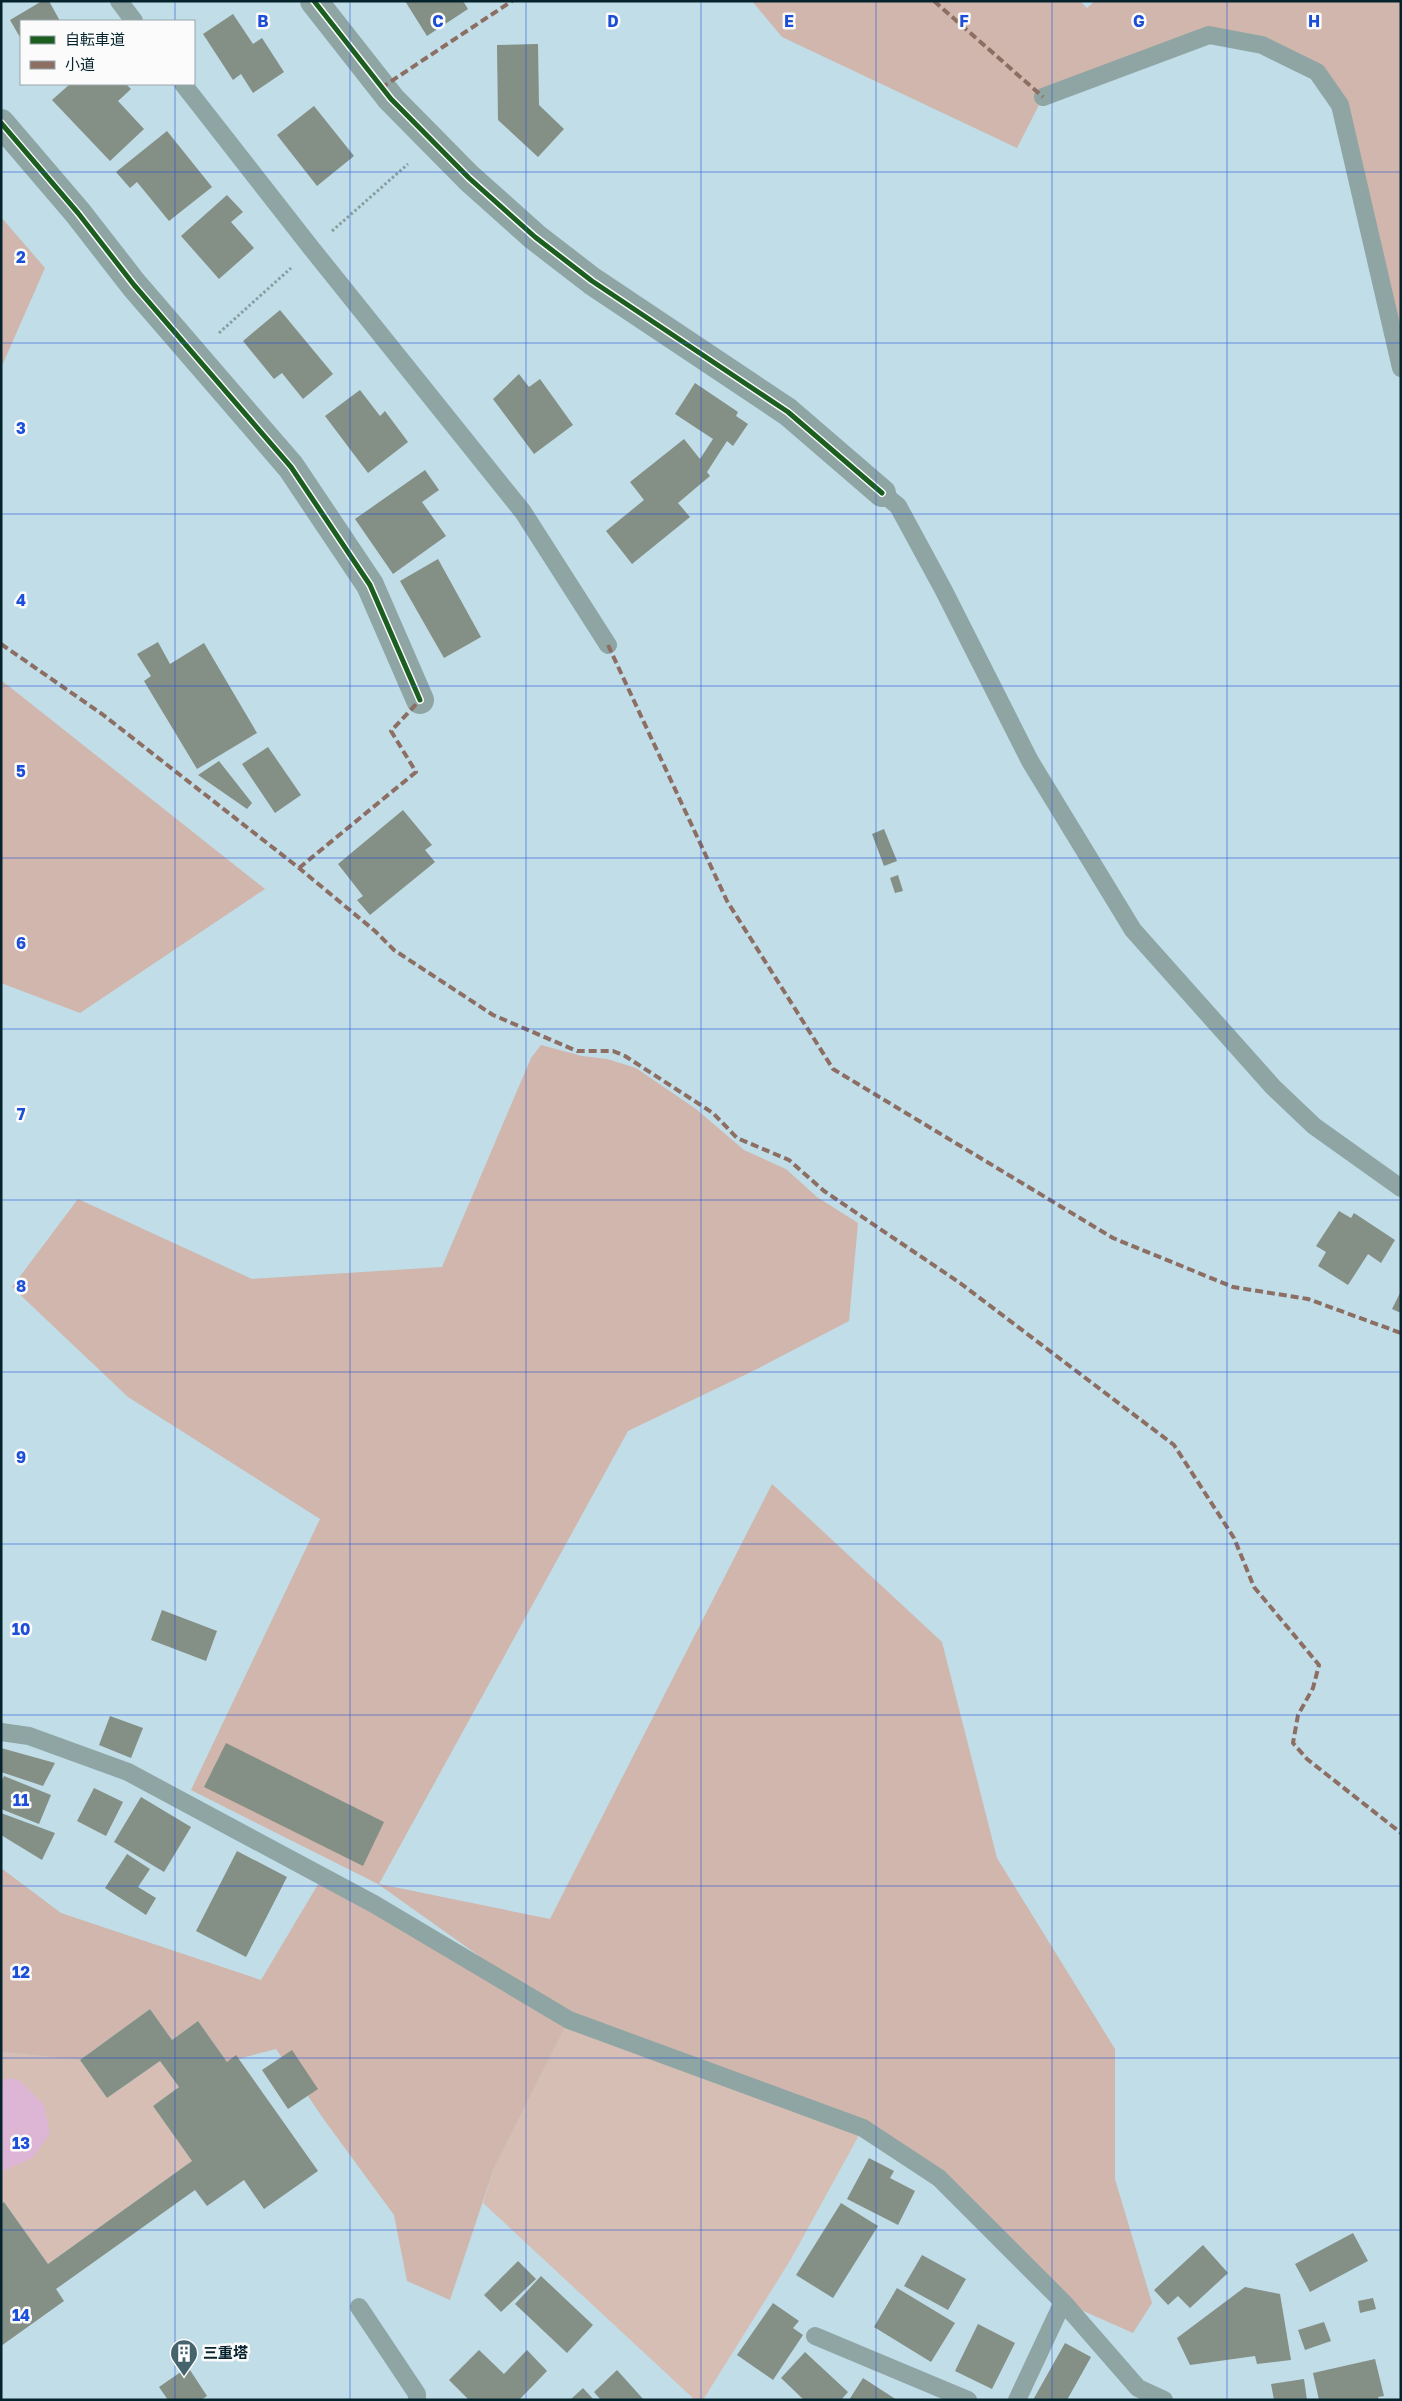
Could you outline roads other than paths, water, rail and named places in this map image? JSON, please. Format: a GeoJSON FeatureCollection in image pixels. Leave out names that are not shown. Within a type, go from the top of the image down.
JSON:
{"type":"FeatureCollection","features":[{"type":"Feature","properties":{"kind":"street"},"geometry":{"type":"LineString","coordinates":[[314,1],[390,99],[469,178],[535,237],[592,280],[788,412],[882,493]]}},
{"type":"Feature","properties":{"kind":"street"},"geometry":{"type":"LineString","coordinates":[[1,123],[78,212],[134,285],[291,467],[370,585],[420,700]]}},
{"type":"Feature","properties":{"kind":"lane"},"geometry":{"type":"LineString","coordinates":[[118,1],[133,20]]}},
{"type":"Feature","properties":{"kind":"lane"},"geometry":{"type":"LineString","coordinates":[[1043,97],[1209,35],[1262,45],[1317,72],[1340,105],[1401,368]]}},
{"type":"Feature","properties":{"kind":"lane"},"geometry":{"type":"LineString","coordinates":[[184,85],[312,249],[523,512],[608,645]]}},
{"type":"Feature","properties":{"kind":"lane"},"geometry":{"type":"LineString","coordinates":[[882,493],[898,506],[943,589],[1030,761],[1133,930],[1273,1087],[1314,1126],[1401,1188]]}},
{"type":"Feature","properties":{"kind":"lane"},"geometry":{"type":"LineString","coordinates":[[1,1732],[29,1736],[128,1772],[374,1904],[569,2020],[862,2128],[939,2178],[1063,2302],[1138,2388],[1164,2400]]}},
{"type":"Feature","properties":{"kind":"lane"},"geometry":{"type":"LineString","coordinates":[[1017,2400],[1063,2302]]}},
{"type":"Feature","properties":{"kind":"lane"},"geometry":{"type":"LineString","coordinates":[[359,2307],[417,2394],[417,2400]]}},
{"type":"Feature","properties":{"kind":"lane"},"geometry":{"type":"LineString","coordinates":[[815,2336],[968,2400]]}},
{"type":"Feature","properties":{"kind":"place","name":"三重塔"},"geometry":{"type":"Point","coordinates":[184,2377]}}]}
